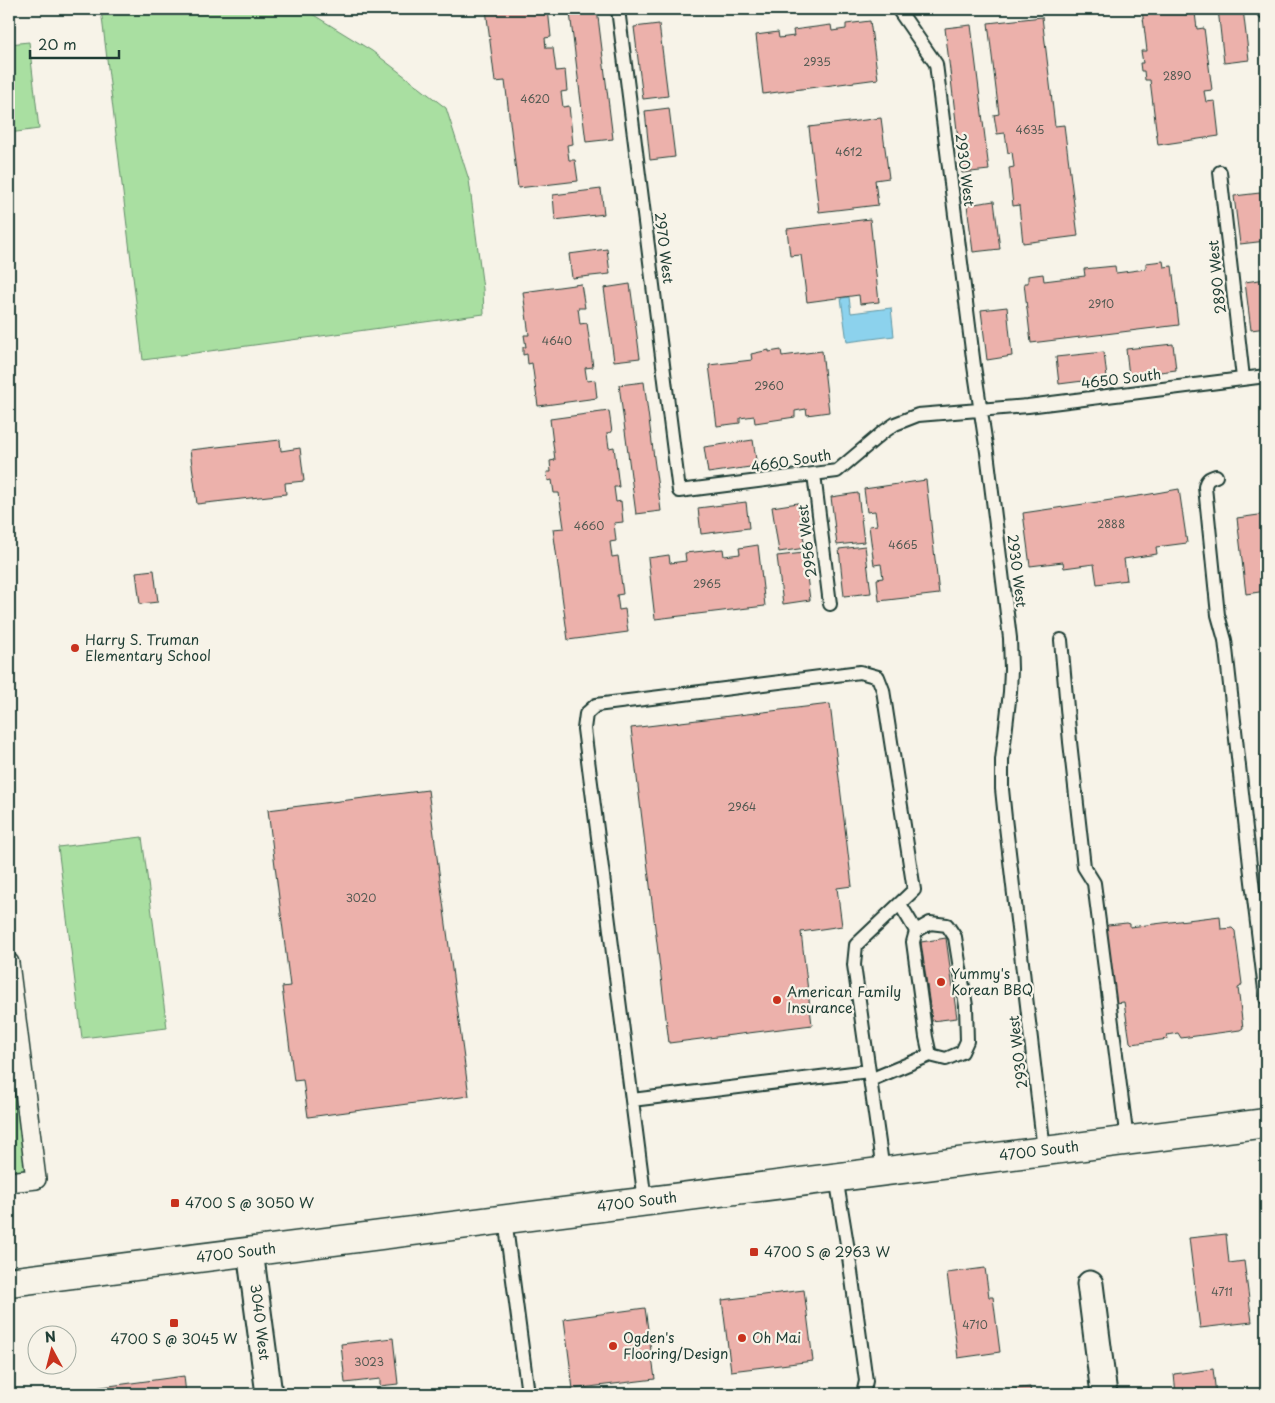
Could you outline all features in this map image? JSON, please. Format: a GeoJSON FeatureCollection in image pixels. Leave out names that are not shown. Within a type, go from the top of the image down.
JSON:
{"type":"FeatureCollection","features":[{"type":"Feature","properties":{"kind":"main road","name":"4700 South"},"geometry":{"type":"LineString","coordinates":[[9,1282],[1266,1122]]}},
{"type":"Feature","properties":{"kind":"street"},"geometry":{"type":"LineString","coordinates":[[9,963],[36,1179],[9,1182]]}},
{"type":"Feature","properties":{"kind":"street","name":"3040 West"},"geometry":{"type":"LineString","coordinates":[[250,1251],[269,1394]]}},
{"type":"Feature","properties":{"kind":"street"},"geometry":{"type":"LineString","coordinates":[[1090,1284],[1104,1394]]}},
{"type":"Feature","properties":{"kind":"lane","name":"2970 West"},"geometry":{"type":"LineString","coordinates":[[618,9],[679,491]]}},
{"type":"Feature","properties":{"kind":"lane","name":"2930 West"},"geometry":{"type":"LineString","coordinates":[[898,9],[936,64],[987,452],[1010,638],[1010,692],[1002,760],[1004,818],[1044,1150]]}},
{"type":"Feature","properties":{"kind":"lane","name":"2890 West"},"geometry":{"type":"LineString","coordinates":[[1220,172],[1243,378]]}},
{"type":"Feature","properties":{"kind":"lane","name":"4650 South"},"geometry":{"type":"LineString","coordinates":[[980,409],[1028,406],[1266,376]]}},
{"type":"Feature","properties":{"kind":"lane","name":"4660 South"},"geometry":{"type":"LineString","coordinates":[[679,491],[837,471],[895,424],[932,413],[980,409]]}},
{"type":"Feature","properties":{"kind":"lane","name":"2956 West"},"geometry":{"type":"LineString","coordinates":[[814,474],[830,604]]}},
{"type":"Feature","properties":{"kind":"lane"},"geometry":{"type":"LineString","coordinates":[[1216,476],[1206,482],[1205,488],[1218,615],[1225,640],[1266,998]]}},
{"type":"Feature","properties":{"kind":"lane"},"geometry":{"type":"LineString","coordinates":[[1061,640],[1084,867],[1094,883],[1127,1140]]}},
{"type":"Feature","properties":{"kind":"lane"},"geometry":{"type":"LineString","coordinates":[[646,1201],[584,729],[586,714],[596,705],[860,672],[878,677],[883,690],[914,890],[856,945],[854,964],[883,1171]]}},
{"type":"Feature","properties":{"kind":"lane"},"geometry":{"type":"LineString","coordinates":[[900,904],[916,931]]}},
{"type":"Feature","properties":{"kind":"lane"},"geometry":{"type":"LineString","coordinates":[[632,1100],[869,1076],[930,1054],[946,1059],[962,1052],[968,1041],[966,1006],[955,937],[947,925],[930,922],[916,931],[913,942],[930,1054]]}},
{"type":"Feature","properties":{"kind":"lane"},"geometry":{"type":"LineString","coordinates":[[836,1177],[866,1381],[863,1394]]}},
{"type":"Feature","properties":{"kind":"lane"},"geometry":{"type":"LineString","coordinates":[[505,1219],[528,1394]]}},
{"type":"Feature","properties":{"kind":"green space"},"geometry":{"type":"Polygon","coordinates":[[[101,9],[304,9],[372,51],[446,108],[469,180],[483,289],[484,314],[143,360],[101,9]]]}},
{"type":"Feature","properties":{"kind":"green space"},"geometry":{"type":"Polygon","coordinates":[[[29,42],[39,129],[9,133],[9,44],[29,42]]]}},
{"type":"Feature","properties":{"kind":"green space"},"geometry":{"type":"Polygon","coordinates":[[[142,837],[167,1028],[82,1038],[58,847],[142,837]]]}},
{"type":"Feature","properties":{"kind":"green space"},"geometry":{"type":"Polygon","coordinates":[[[21,1068],[36,1179],[9,1182],[9,1069],[21,1068]]]}},
{"type":"Feature","properties":{"kind":"water"},"geometry":{"type":"Polygon","coordinates":[[[849,297],[851,313],[891,308],[894,336],[847,342],[841,298],[849,297]]]}},
{"type":"Feature","properties":{"kind":"building"},"geometry":{"type":"Polygon","coordinates":[[[486,9],[548,9],[551,37],[545,38],[546,48],[553,48],[556,71],[565,70],[567,91],[561,92],[563,107],[569,106],[573,144],[567,145],[569,160],[575,160],[578,181],[518,188],[505,81],[495,82],[486,9]]]}},
{"type":"Feature","properties":{"kind":"building"},"geometry":{"type":"Polygon","coordinates":[[[597,9],[613,139],[586,142],[570,13],[597,9]]]}},
{"type":"Feature","properties":{"kind":"building"},"geometry":{"type":"Polygon","coordinates":[[[773,9],[837,9],[774,16],[773,9]]]}},
{"type":"Feature","properties":{"kind":"building"},"geometry":{"type":"Polygon","coordinates":[[[1142,9],[1202,9],[1202,12],[1195,13],[1197,29],[1204,28],[1212,90],[1204,91],[1206,102],[1215,101],[1219,136],[1158,145],[1150,80],[1145,80],[1144,71],[1141,71],[1140,63],[1143,63],[1141,51],[1147,51],[1142,9]]]}},
{"type":"Feature","properties":{"kind":"building"},"geometry":{"type":"Polygon","coordinates":[[[1218,9],[1243,9],[1249,60],[1224,63],[1218,9]]]}},
{"type":"Feature","properties":{"kind":"building"},"geometry":{"type":"Polygon","coordinates":[[[1042,17],[1055,126],[1064,125],[1078,236],[1023,243],[1019,205],[1013,206],[1009,168],[1014,167],[1012,152],[1008,153],[1005,133],[997,134],[994,115],[999,114],[988,23],[1042,17]]]}},
{"type":"Feature","properties":{"kind":"building"},"geometry":{"type":"Polygon","coordinates":[[[870,21],[878,79],[763,94],[756,35],[778,32],[779,38],[794,36],[793,30],[831,25],[832,31],[846,29],[846,24],[870,21]]]}},
{"type":"Feature","properties":{"kind":"building"},"geometry":{"type":"Polygon","coordinates":[[[659,24],[668,96],[643,99],[634,27],[659,24]]]}},
{"type":"Feature","properties":{"kind":"building"},"geometry":{"type":"Polygon","coordinates":[[[971,25],[989,170],[962,173],[945,28],[971,25]]]}},
{"type":"Feature","properties":{"kind":"building"},"geometry":{"type":"Polygon","coordinates":[[[669,108],[675,157],[650,160],[645,111],[669,108]]]}},
{"type":"Feature","properties":{"kind":"building"},"geometry":{"type":"Polygon","coordinates":[[[881,118],[889,178],[875,180],[878,205],[819,212],[809,127],[881,118]]]}},
{"type":"Feature","properties":{"kind":"building"},"geometry":{"type":"Polygon","coordinates":[[[601,189],[604,214],[555,220],[553,195],[601,189]]]}},
{"type":"Feature","properties":{"kind":"building"},"geometry":{"type":"Polygon","coordinates":[[[1260,193],[1266,241],[1240,244],[1234,196],[1260,193]]]}},
{"type":"Feature","properties":{"kind":"building"},"geometry":{"type":"Polygon","coordinates":[[[994,201],[1000,249],[973,252],[967,205],[994,201]]]}},
{"type":"Feature","properties":{"kind":"building"},"geometry":{"type":"Polygon","coordinates":[[[870,219],[879,302],[860,304],[859,295],[807,302],[801,255],[790,256],[787,229],[870,219]]]}},
{"type":"Feature","properties":{"kind":"building"},"geometry":{"type":"Polygon","coordinates":[[[607,249],[610,274],[572,278],[569,254],[607,249]]]}},
{"type":"Feature","properties":{"kind":"building"},"geometry":{"type":"Polygon","coordinates":[[[1163,261],[1164,267],[1172,266],[1179,325],[1031,343],[1024,283],[1028,283],[1028,276],[1043,274],[1044,281],[1085,276],[1084,269],[1115,266],[1116,273],[1146,269],[1146,263],[1163,261]]]}},
{"type":"Feature","properties":{"kind":"building"},"geometry":{"type":"Polygon","coordinates":[[[1266,279],[1266,328],[1251,330],[1245,282],[1266,279]]]}},
{"type":"Feature","properties":{"kind":"building"},"geometry":{"type":"Polygon","coordinates":[[[581,284],[585,308],[578,308],[580,324],[587,323],[593,367],[585,368],[587,381],[595,380],[597,398],[538,406],[532,363],[528,364],[527,354],[523,355],[523,347],[526,347],[524,335],[529,335],[523,292],[581,284]]]}},
{"type":"Feature","properties":{"kind":"building"},"geometry":{"type":"Polygon","coordinates":[[[630,284],[640,358],[614,361],[604,288],[630,284]]]}},
{"type":"Feature","properties":{"kind":"building"},"geometry":{"type":"Polygon","coordinates":[[[1007,307],[1012,356],[987,360],[981,310],[1007,307]]]}},
{"type":"Feature","properties":{"kind":"building"},"geometry":{"type":"Polygon","coordinates":[[[1173,344],[1176,370],[1129,376],[1126,349],[1173,344]]]}},
{"type":"Feature","properties":{"kind":"building"},"geometry":{"type":"Polygon","coordinates":[[[769,350],[769,352],[781,350],[782,356],[822,351],[829,412],[807,415],[806,409],[795,411],[795,417],[755,423],[754,416],[740,418],[740,423],[717,426],[709,365],[752,360],[751,354],[769,350]]]}},
{"type":"Feature","properties":{"kind":"building"},"geometry":{"type":"Polygon","coordinates":[[[1104,352],[1107,378],[1059,384],[1056,357],[1104,352]]]}},
{"type":"Feature","properties":{"kind":"building"},"geometry":{"type":"Polygon","coordinates":[[[644,382],[661,511],[636,514],[619,385],[644,382]]]}},
{"type":"Feature","properties":{"kind":"building"},"geometry":{"type":"Polygon","coordinates":[[[609,411],[612,432],[607,433],[609,448],[614,447],[619,487],[614,487],[616,502],[621,501],[623,522],[614,523],[616,541],[610,542],[612,557],[618,556],[623,594],[617,595],[619,610],[625,609],[628,632],[568,640],[553,529],[564,528],[559,493],[554,493],[552,480],[548,481],[547,472],[551,472],[550,461],[555,460],[550,419],[609,411]]]}},
{"type":"Feature","properties":{"kind":"building"},"geometry":{"type":"Polygon","coordinates":[[[280,440],[281,451],[300,448],[304,481],[285,483],[286,494],[197,504],[190,450],[280,440]]]}},
{"type":"Feature","properties":{"kind":"building"},"geometry":{"type":"Polygon","coordinates":[[[753,440],[757,466],[708,473],[704,447],[753,440]]]}},
{"type":"Feature","properties":{"kind":"building"},"geometry":{"type":"Polygon","coordinates":[[[926,480],[939,594],[879,601],[877,579],[883,578],[881,564],[874,565],[869,526],[877,525],[875,511],[867,512],[864,489],[926,480]]]}},
{"type":"Feature","properties":{"kind":"building"},"geometry":{"type":"Polygon","coordinates":[[[1179,489],[1187,543],[1156,547],[1157,554],[1124,559],[1127,580],[1097,584],[1094,564],[1064,568],[1063,562],[1030,566],[1023,513],[1179,489]]]}},
{"type":"Feature","properties":{"kind":"building"},"geometry":{"type":"Polygon","coordinates":[[[858,493],[864,542],[837,545],[831,497],[858,493]]]}},
{"type":"Feature","properties":{"kind":"building"},"geometry":{"type":"Polygon","coordinates":[[[746,502],[749,528],[701,534],[698,508],[746,502]]]}},
{"type":"Feature","properties":{"kind":"building"},"geometry":{"type":"Polygon","coordinates":[[[798,503],[805,548],[779,552],[772,507],[798,503]]]}},
{"type":"Feature","properties":{"kind":"building"},"geometry":{"type":"Polygon","coordinates":[[[1266,514],[1266,591],[1246,594],[1237,518],[1266,514]]]}},
{"type":"Feature","properties":{"kind":"building"},"geometry":{"type":"Polygon","coordinates":[[[758,545],[765,606],[655,619],[648,558],[669,555],[670,563],[686,561],[685,553],[723,549],[724,556],[740,554],[739,548],[758,545]]]}},
{"type":"Feature","properties":{"kind":"building"},"geometry":{"type":"Polygon","coordinates":[[[865,546],[871,593],[844,596],[839,549],[865,546]]]}},
{"type":"Feature","properties":{"kind":"building"},"geometry":{"type":"Polygon","coordinates":[[[804,553],[810,600],[783,604],[777,556],[804,553]]]}},
{"type":"Feature","properties":{"kind":"building"},"geometry":{"type":"Polygon","coordinates":[[[154,570],[158,602],[140,604],[136,572],[154,570]]]}},
{"type":"Feature","properties":{"kind":"building"},"geometry":{"type":"Polygon","coordinates":[[[830,704],[852,886],[837,888],[842,926],[801,932],[812,1025],[669,1043],[631,728],[830,704]]]}},
{"type":"Feature","properties":{"kind":"building"},"geometry":{"type":"Polygon","coordinates":[[[428,790],[469,1096],[308,1117],[303,1080],[294,1081],[282,987],[290,986],[268,810],[428,790]]]}},
{"type":"Feature","properties":{"kind":"building"},"geometry":{"type":"Polygon","coordinates":[[[1220,916],[1221,929],[1232,928],[1235,931],[1242,984],[1238,988],[1243,1028],[1181,1038],[1178,1033],[1167,1035],[1168,1039],[1132,1044],[1130,1042],[1124,1002],[1115,1003],[1105,928],[1108,925],[1127,923],[1130,924],[1130,927],[1220,916]]]}},
{"type":"Feature","properties":{"kind":"building"},"geometry":{"type":"Polygon","coordinates":[[[946,938],[957,1018],[932,1021],[921,942],[946,938]]]}},
{"type":"Feature","properties":{"kind":"building"},"geometry":{"type":"Polygon","coordinates":[[[1226,1234],[1229,1263],[1244,1261],[1252,1322],[1200,1328],[1189,1238],[1226,1234]]]}},
{"type":"Feature","properties":{"kind":"building"},"geometry":{"type":"Polygon","coordinates":[[[985,1268],[989,1297],[993,1297],[1000,1352],[958,1358],[947,1273],[985,1268]]]}},
{"type":"Feature","properties":{"kind":"building"},"geometry":{"type":"Polygon","coordinates":[[[804,1290],[813,1361],[731,1371],[722,1300],[804,1290]]]}},
{"type":"Feature","properties":{"kind":"building"},"geometry":{"type":"Polygon","coordinates":[[[645,1308],[655,1379],[573,1389],[564,1319],[645,1308]]]}},
{"type":"Feature","properties":{"kind":"building"},"geometry":{"type":"Polygon","coordinates":[[[393,1338],[398,1384],[380,1386],[380,1379],[345,1383],[341,1344],[393,1338]]]}},
{"type":"Feature","properties":{"kind":"building"},"geometry":{"type":"Polygon","coordinates":[[[1213,1369],[1216,1394],[1176,1394],[1174,1374],[1213,1369]]]}},
{"type":"Feature","properties":{"kind":"building"},"geometry":{"type":"Polygon","coordinates":[[[184,1376],[186,1394],[79,1394],[79,1390],[184,1376]]]}},
{"type":"Feature","properties":{"kind":"building"},"geometry":{"type":"Polygon","coordinates":[[[1030,1387],[1031,1394],[987,1394],[987,1392],[1030,1387]]]}},
{"type":"Feature","properties":{"kind":"place","name":"Harry S. Truman Elementary School"},"geometry":{"type":"Point","coordinates":[75,648]}},
{"type":"Feature","properties":{"kind":"place","name":"Yummy's Korean BBQ"},"geometry":{"type":"Point","coordinates":[941,982]}},
{"type":"Feature","properties":{"kind":"place","name":"American Family Insurance"},"geometry":{"type":"Point","coordinates":[777,1000]}},
{"type":"Feature","properties":{"kind":"place","name":"4700 S @ 3050 W"},"geometry":{"type":"Point","coordinates":[175,1203]}},
{"type":"Feature","properties":{"kind":"place","name":"4700 S @ 2963 W"},"geometry":{"type":"Point","coordinates":[754,1252]}},
{"type":"Feature","properties":{"kind":"place","name":"4700 S @ 3045 W"},"geometry":{"type":"Point","coordinates":[174,1323]}},
{"type":"Feature","properties":{"kind":"place","name":"Oh Mai"},"geometry":{"type":"Point","coordinates":[742,1338]}},
{"type":"Feature","properties":{"kind":"place","name":"Ogden's Flooring/Design"},"geometry":{"type":"Point","coordinates":[613,1346]}}]}
